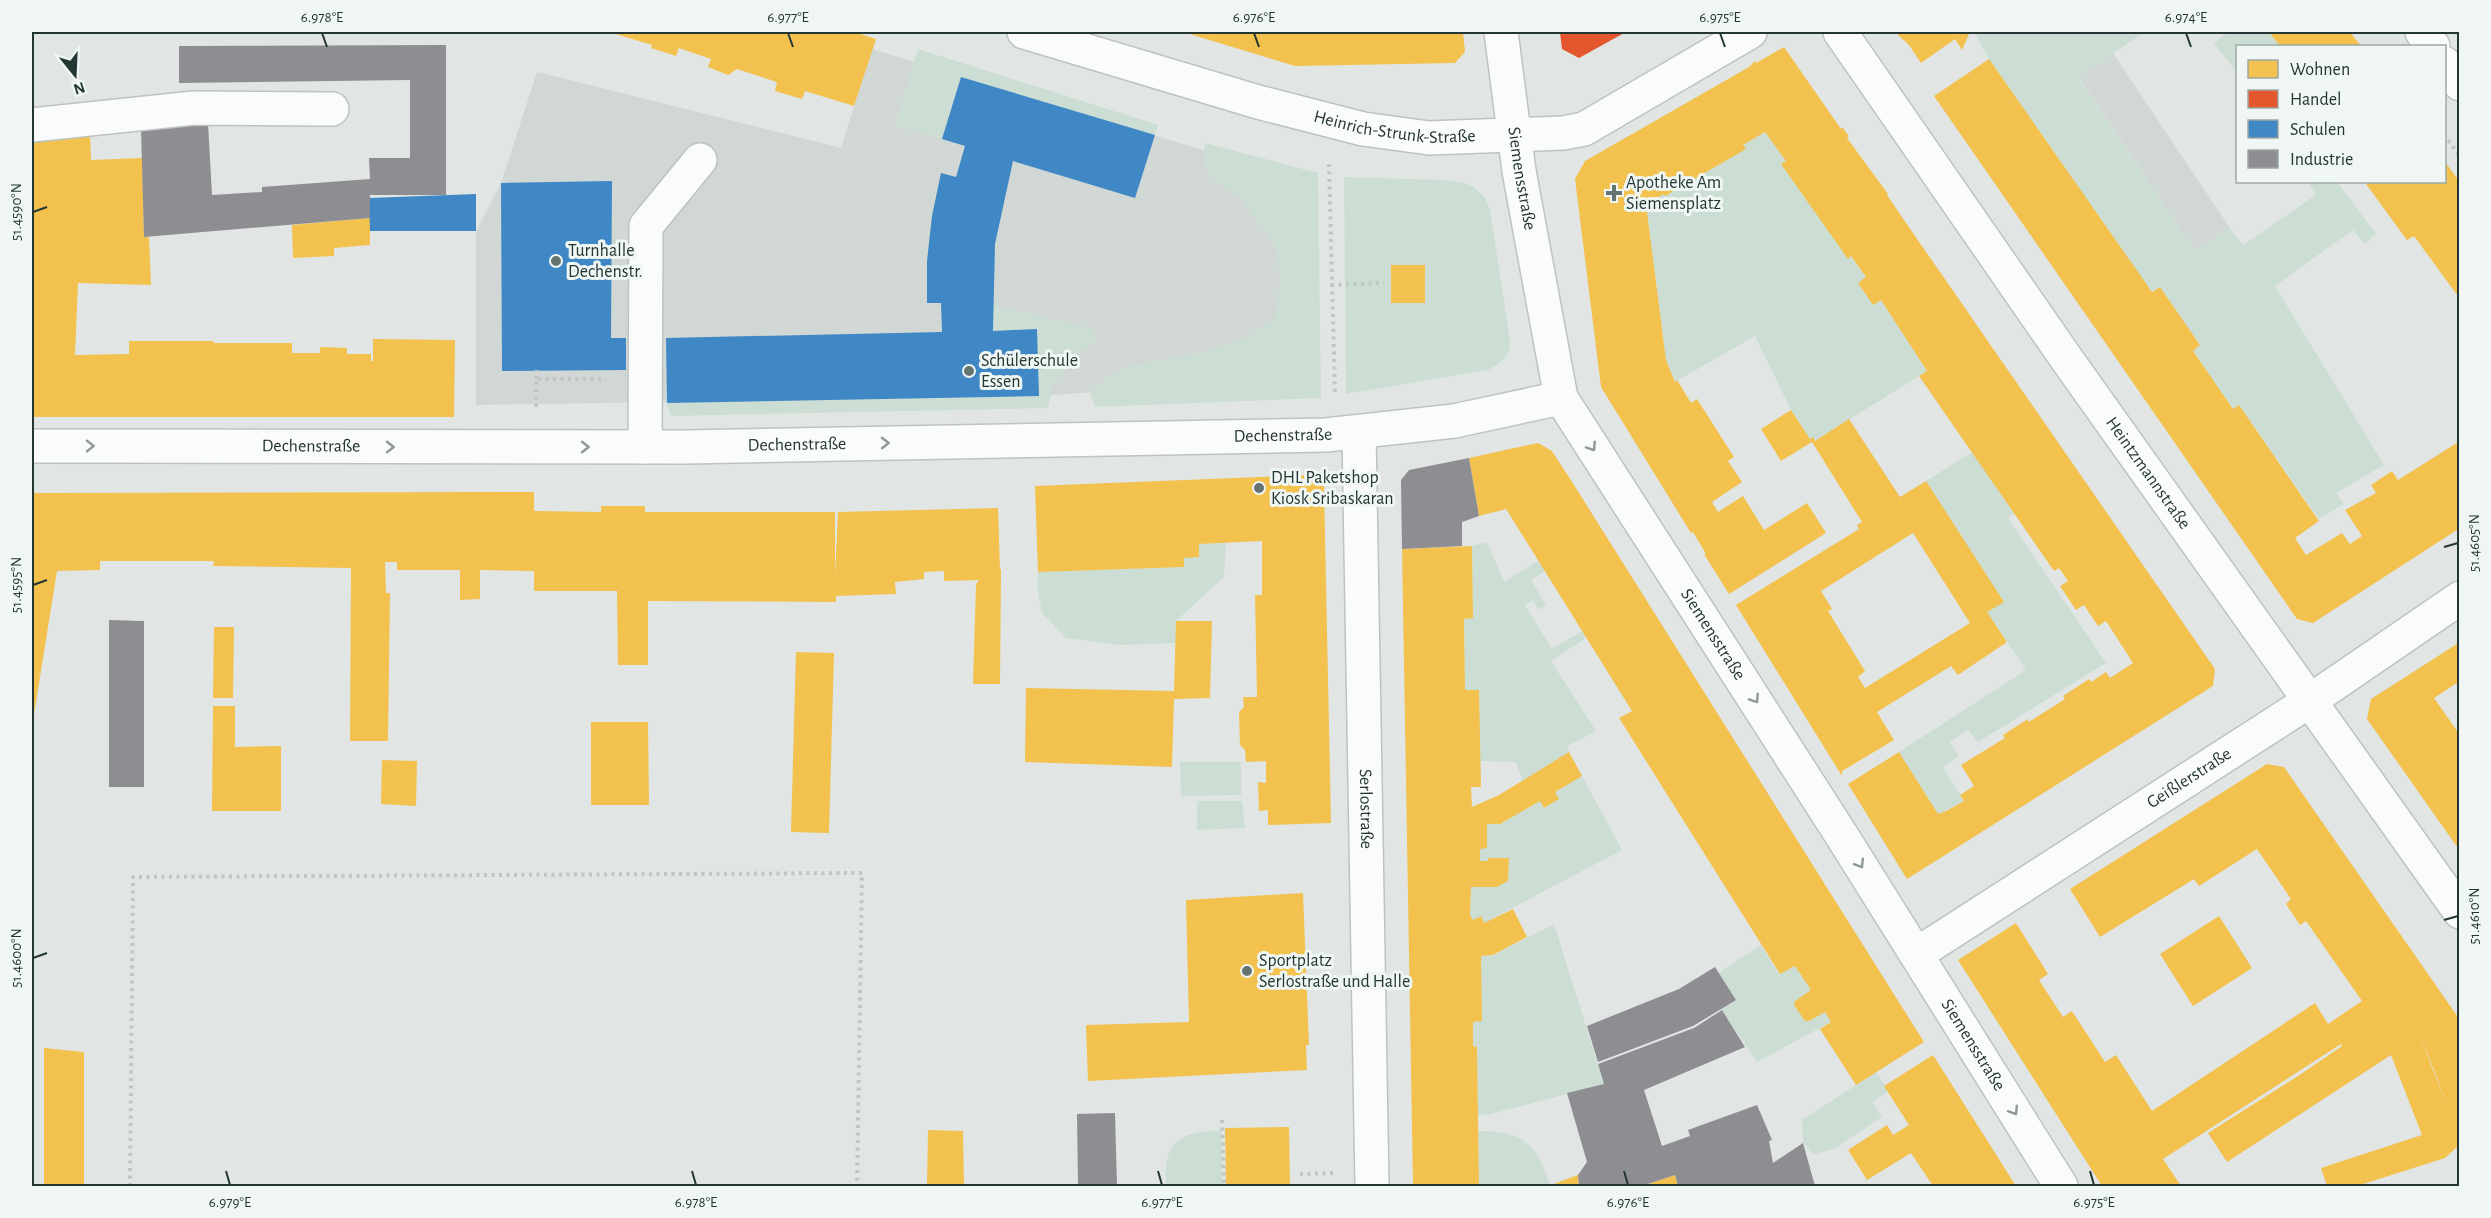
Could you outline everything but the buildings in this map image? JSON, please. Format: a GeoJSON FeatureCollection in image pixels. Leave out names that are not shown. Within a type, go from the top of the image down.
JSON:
{"type":"FeatureCollection","features":[{"type":"Feature","properties":{"kind":"street","name":"Heinrich-Strunk-Straße"},"geometry":{"type":"LineString","coordinates":[[1024,32],[1258,102],[1363,129],[1429,138],[1514,136],[1563,133],[1584,129],[1750,32]]}},
{"type":"Feature","properties":{"kind":"street","name":"Siemensstraße"},"geometry":{"type":"LineString","coordinates":[[1501,32],[1514,136],[1561,398],[1917,954],[2061,1186]]}},
{"type":"Feature","properties":{"kind":"street","name":"Heintzmannstraße"},"geometry":{"type":"LineString","coordinates":[[1840,32],[2075,370],[2460,912]]}},
{"type":"Feature","properties":{"kind":"street"},"geometry":{"type":"LineString","coordinates":[[2422,32],[2432,45]]}},
{"type":"Feature","properties":{"kind":"street"},"geometry":{"type":"LineString","coordinates":[[2446,64],[2460,84]]}},
{"type":"Feature","properties":{"kind":"street"},"geometry":{"type":"LineString","coordinates":[[32,125],[194,108],[332,109]]}},
{"type":"Feature","properties":{"kind":"street"},"geometry":{"type":"LineString","coordinates":[[645,447],[646,226],[700,160]]}},
{"type":"Feature","properties":{"kind":"street","name":"Dechenstraße"},"geometry":{"type":"LineString","coordinates":[[32,446],[645,447],[1359,433],[1454,421],[1561,398]]}},
{"type":"Feature","properties":{"kind":"street","name":"Serlostraße"},"geometry":{"type":"LineString","coordinates":[[1359,433],[1372,1186]]}},
{"type":"Feature","properties":{"kind":"street","name":"Geißlerstraße"},"geometry":{"type":"LineString","coordinates":[[1917,954],[2310,700],[2460,598]]}},
{"type":"Feature","properties":{"kind":"path"},"geometry":{"type":"LineString","coordinates":[[2446,136],[2460,157]]}},
{"type":"Feature","properties":{"kind":"path"},"geometry":{"type":"LineString","coordinates":[[1329,164],[1335,402]]}},
{"type":"Feature","properties":{"kind":"path"},"geometry":{"type":"LineString","coordinates":[[1331,285],[1384,283]]}},
{"type":"Feature","properties":{"kind":"path"},"geometry":{"type":"LineString","coordinates":[[536,413],[537,370]]}},
{"type":"Feature","properties":{"kind":"path"},"geometry":{"type":"LineString","coordinates":[[536,380],[646,379]]}},
{"type":"Feature","properties":{"kind":"path"},"geometry":{"type":"LineString","coordinates":[[130,1186],[133,877],[862,873],[857,1186]]}},
{"type":"Feature","properties":{"kind":"path"},"geometry":{"type":"LineString","coordinates":[[1222,1120],[1224,1186]]}},
{"type":"Feature","properties":{"kind":"path"},"geometry":{"type":"LineString","coordinates":[[1300,1174],[1338,1172]]}},
{"type":"Feature","properties":{"kind":"shaded area"},"geometry":{"type":"Polygon","coordinates":[[[872,49],[1305,181],[1311,393],[1094,392],[1039,396],[476,405],[476,231],[501,183],[537,72],[841,148],[872,49]]]}},
{"type":"Feature","properties":{"kind":"shaded area"},"geometry":{"type":"Polygon","coordinates":[[[2113,53],[2230,228],[2195,251],[2078,76],[2113,53]]]}},
{"type":"Feature","properties":{"kind":"green space"},"geometry":{"type":"Polygon","coordinates":[[[1974,32],[2145,32],[2078,77],[2195,251],[2230,228],[2243,245],[2316,195],[2309,183],[2338,183],[2376,234],[2365,244],[2353,230],[2275,286],[2384,465],[2336,493],[2344,504],[2319,519],[2239,405],[2233,409],[2193,351],[2200,345],[2160,287],[2151,291],[1989,59],[1974,32]]]}},
{"type":"Feature","properties":{"kind":"green space"},"geometry":{"type":"Polygon","coordinates":[[[2228,32],[2269,32],[2279,45],[2236,45],[2236,72],[2214,43],[2228,32]]]}},
{"type":"Feature","properties":{"kind":"green space"},"geometry":{"type":"Polygon","coordinates":[[[918,49],[1158,125],[1155,135],[961,78],[942,139],[895,125],[918,49]]]}},
{"type":"Feature","properties":{"kind":"green space"},"geometry":{"type":"Polygon","coordinates":[[[1765,132],[1786,161],[1782,164],[1848,259],[1851,256],[1866,277],[1858,283],[1873,304],[1881,300],[1927,371],[1815,441],[1813,437],[1810,439],[1791,410],[1755,336],[1675,382],[1666,360],[1646,204],[1664,194],[1665,196],[1745,149],[1743,145],[1765,132]]]}},
{"type":"Feature","properties":{"kind":"green space"},"geometry":{"type":"Polygon","coordinates":[[[1205,143],[1318,173],[1321,398],[1095,407],[1090,393],[1108,377],[1126,367],[1210,351],[1253,335],[1275,318],[1280,284],[1274,244],[1241,200],[1208,171],[1204,154],[1205,143]]]}},
{"type":"Feature","properties":{"kind":"green space"},"geometry":{"type":"Polygon","coordinates":[[[1344,177],[1445,180],[1465,183],[1475,188],[1485,198],[1490,209],[1510,341],[1509,351],[1501,362],[1488,370],[1346,394],[1344,177]]]}},
{"type":"Feature","properties":{"kind":"green space"},"geometry":{"type":"Polygon","coordinates":[[[993,305],[1092,329],[1096,339],[1075,357],[1053,384],[1048,408],[671,416],[667,403],[1037,330],[993,331],[993,305]]]}},
{"type":"Feature","properties":{"kind":"green space"},"geometry":{"type":"Polygon","coordinates":[[[1972,452],[2014,513],[2008,518],[2106,663],[1978,742],[1968,730],[1950,742],[1959,756],[1943,767],[1964,801],[1938,814],[1899,752],[2026,670],[1987,612],[2003,601],[1926,481],[1972,452]]]}},
{"type":"Feature","properties":{"kind":"green space"},"geometry":{"type":"Polygon","coordinates":[[[1487,542],[1504,582],[1538,561],[1545,571],[1531,580],[1546,605],[1538,610],[1533,600],[1525,605],[1552,649],[1582,631],[1586,638],[1551,661],[1596,731],[1567,746],[1569,752],[1522,781],[1516,762],[1480,761],[1479,690],[1465,690],[1464,619],[1473,618],[1472,546],[1487,542]]]}},
{"type":"Feature","properties":{"kind":"green space"},"geometry":{"type":"Polygon","coordinates":[[[1226,543],[1224,577],[1176,621],[1176,643],[1119,645],[1066,638],[1042,613],[1037,587],[1038,572],[1184,567],[1184,558],[1199,557],[1199,544],[1226,543]]]}},
{"type":"Feature","properties":{"kind":"green space"},"geometry":{"type":"Polygon","coordinates":[[[1180,762],[1241,762],[1241,795],[1181,796],[1180,762]]]}},
{"type":"Feature","properties":{"kind":"green space"},"geometry":{"type":"Polygon","coordinates":[[[1582,776],[1622,850],[1484,923],[1481,916],[1473,920],[1470,915],[1471,887],[1488,887],[1488,861],[1480,861],[1480,849],[1487,847],[1487,824],[1500,824],[1540,801],[1544,808],[1559,799],[1555,792],[1582,776]]]}},
{"type":"Feature","properties":{"kind":"green space"},"geometry":{"type":"Polygon","coordinates":[[[1197,801],[1242,801],[1245,828],[1197,830],[1197,801]]]}},
{"type":"Feature","properties":{"kind":"green space"},"geometry":{"type":"Polygon","coordinates":[[[1554,924],[1604,1084],[1491,1114],[1478,1115],[1477,1047],[1473,1046],[1473,1022],[1482,1021],[1481,956],[1493,955],[1554,924]]]}},
{"type":"Feature","properties":{"kind":"green space"},"geometry":{"type":"Polygon","coordinates":[[[1761,945],[1779,974],[1795,966],[1811,990],[1794,1002],[1805,1020],[1809,1021],[1825,1012],[1831,1022],[1757,1062],[1721,1009],[1735,1000],[1718,973],[1761,945]]]}},
{"type":"Feature","properties":{"kind":"green space"},"geometry":{"type":"Polygon","coordinates":[[[1876,1072],[1888,1091],[1873,1102],[1882,1117],[1834,1149],[1814,1154],[1803,1143],[1802,1120],[1876,1072]]]}},
{"type":"Feature","properties":{"kind":"green space"},"geometry":{"type":"Polygon","coordinates":[[[1221,1130],[1223,1186],[1166,1186],[1167,1159],[1176,1142],[1194,1133],[1221,1130]]]}},
{"type":"Feature","properties":{"kind":"green space"},"geometry":{"type":"Polygon","coordinates":[[[1478,1131],[1506,1134],[1526,1142],[1539,1159],[1550,1185],[1479,1186],[1478,1131]]]}},
{"type":"Feature","properties":{"kind":"place","name":"Apotheke Am Siemensplatz"},"geometry":{"type":"Point","coordinates":[1614,193]}},
{"type":"Feature","properties":{"kind":"place","name":"Turnhalle Dechenstr."},"geometry":{"type":"Point","coordinates":[556,261]}},
{"type":"Feature","properties":{"kind":"place","name":"Schülerschule Essen"},"geometry":{"type":"Point","coordinates":[969,371]}},
{"type":"Feature","properties":{"kind":"place","name":"DHL Paketshop Kiosk Sribaskaran"},"geometry":{"type":"Point","coordinates":[1259,488]}},
{"type":"Feature","properties":{"kind":"place","name":"Sportplatz Serlostraße und Halle"},"geometry":{"type":"Point","coordinates":[1247,971]}}]}
